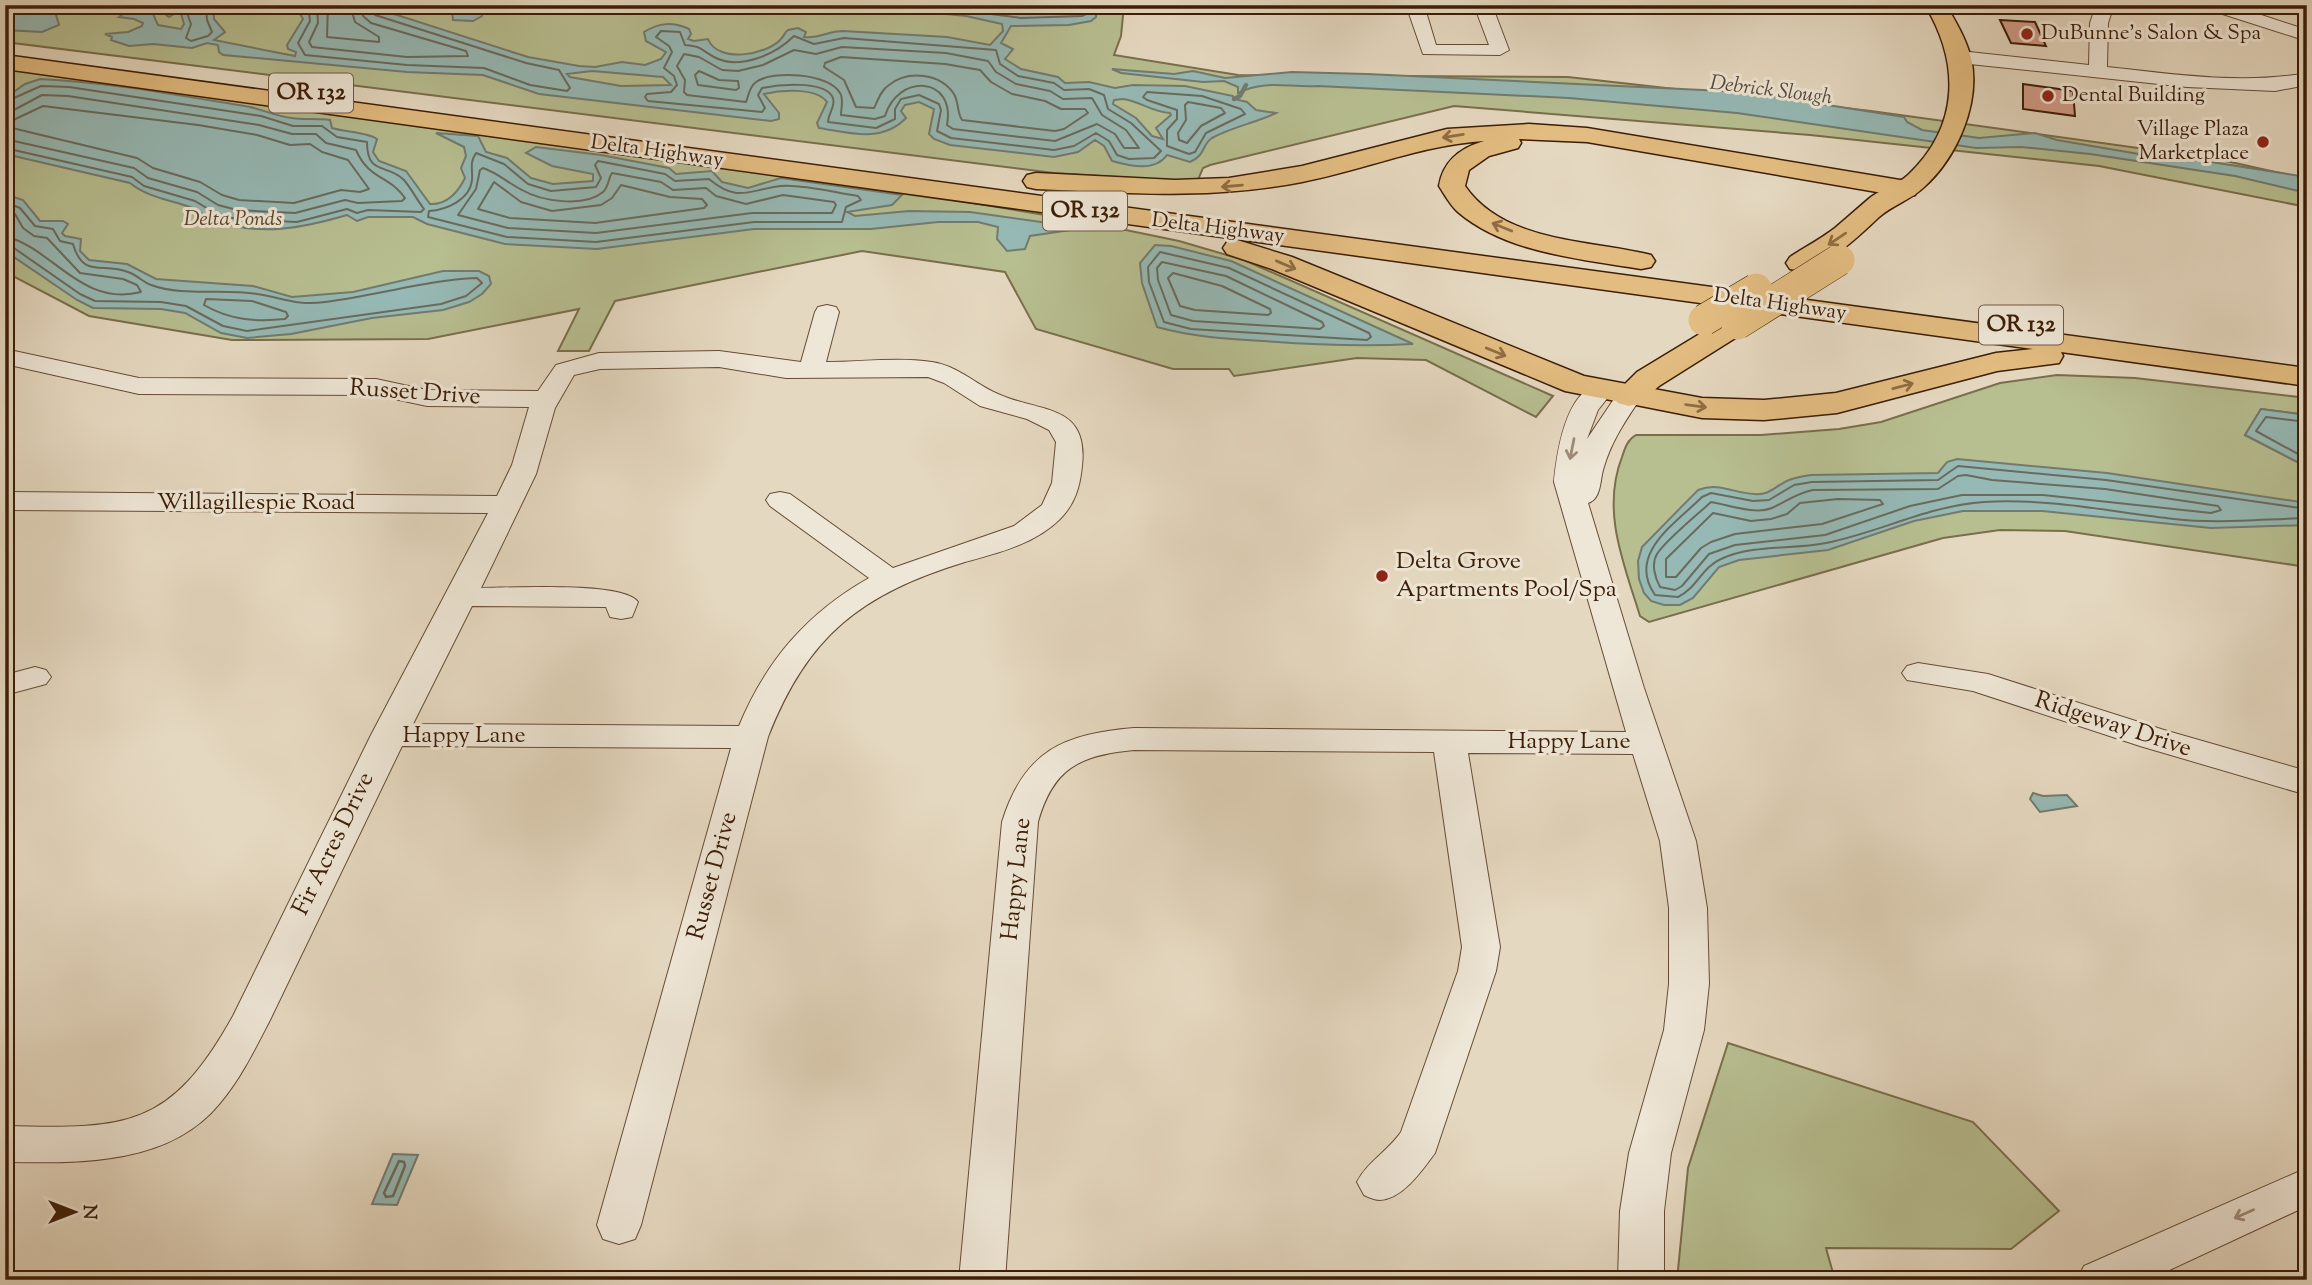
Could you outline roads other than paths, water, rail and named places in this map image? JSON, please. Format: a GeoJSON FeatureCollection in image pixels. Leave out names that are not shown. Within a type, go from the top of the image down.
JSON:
{"type":"FeatureCollection","features":[{"type":"Feature","properties":{"kind":"main road"},"geometry":{"type":"LineString","coordinates":[[1615,393],[1621,373],[1844,234],[1890,196],[1906,189],[1937,154],[1955,122],[1961,94],[1960,57],[1950,30],[1935,5]]}},
{"type":"Feature","properties":{"kind":"main road","name":"Delta Highway"},"geometry":{"type":"LineString","coordinates":[[5,52],[1736,280],[2126,341],[2307,365]]}},
{"type":"Feature","properties":{"kind":"main road","name":"Delta Highway"},"geometry":{"type":"LineString","coordinates":[[5,62],[2307,377]]}},
{"type":"Feature","properties":{"kind":"main road"},"geometry":{"type":"LineString","coordinates":[[929,174],[1103,185],[1206,188],[1256,184],[1417,143],[1465,134],[1541,131],[1619,141],[1906,189],[1915,202],[1889,226],[1839,260],[1648,379],[1615,393]]}},
{"type":"Feature","properties":{"kind":"main road"},"geometry":{"type":"LineString","coordinates":[[1619,141],[1551,138],[1500,145],[1476,152],[1461,162],[1453,174],[1452,186],[1463,204],[1474,214],[1517,233],[1736,280]]}},
{"type":"Feature","properties":{"kind":"main road"},"geometry":{"type":"LineString","coordinates":[[1813,174],[1846,185],[1864,195],[1871,212]]}},
{"type":"Feature","properties":{"kind":"main road"},"geometry":{"type":"LineString","coordinates":[[1103,214],[1259,255],[1550,374],[1615,393],[1712,408],[1796,409],[1837,403],[1983,365],[2019,359],[2074,355],[2166,359]]}},
{"type":"Feature","properties":{"kind":"street"},"geometry":{"type":"LineString","coordinates":[[1415,5],[1429,50],[1500,50],[1483,5]]}},
{"type":"Feature","properties":{"kind":"street"},"geometry":{"type":"LineString","coordinates":[[2098,71],[2099,23],[2105,5]]}},
{"type":"Feature","properties":{"kind":"street"},"geometry":{"type":"LineString","coordinates":[[2213,5],[2307,36]]}},
{"type":"Feature","properties":{"kind":"street"},"geometry":{"type":"LineString","coordinates":[[1960,57],[2187,81],[2275,85],[2307,79]]}},
{"type":"Feature","properties":{"kind":"street"},"geometry":{"type":"LineString","coordinates":[[811,370],[827,312]]}},
{"type":"Feature","properties":{"kind":"street","name":"Russet Drive"},"geometry":{"type":"LineString","coordinates":[[5,356],[117,383],[147,386],[376,387],[427,398],[546,399],[565,370],[599,361],[719,359],[777,369],[918,369],[947,373],[986,398],[1048,418],[1068,436],[1070,448],[1066,487],[1061,499],[1048,515],[1017,536],[890,580],[834,614],[802,643],[770,687],[751,737],[618,1225]]}},
{"type":"Feature","properties":{"kind":"street"},"geometry":{"type":"LineString","coordinates":[[1615,393],[1592,454],[1580,514],[1628,688],[1678,841],[1685,870],[1688,908],[1689,984],[1684,1030],[1650,1153],[1642,1211],[1641,1280]]}},
{"type":"Feature","properties":{"kind":"street","name":"Fir Acres Drive"},"geometry":{"type":"LineString","coordinates":[[5,1144],[79,1145],[135,1138],[162,1126],[187,1110],[207,1091],[239,1038],[388,735],[525,467],[535,424],[546,399]]}},
{"type":"Feature","properties":{"kind":"street"},"geometry":{"type":"LineString","coordinates":[[780,500],[890,580]]}},
{"type":"Feature","properties":{"kind":"street","name":"Willagillespie Road"},"geometry":{"type":"LineString","coordinates":[[5,501],[506,505]]}},
{"type":"Feature","properties":{"kind":"street"},"geometry":{"type":"LineString","coordinates":[[459,597],[610,598],[623,602],[621,610]]}},
{"type":"Feature","properties":{"kind":"street","name":"Ridgeway Drive"},"geometry":{"type":"LineString","coordinates":[[1919,673],[1985,684],[2152,738],[2307,783]]}},
{"type":"Feature","properties":{"kind":"street","name":"Happy Lane"},"geometry":{"type":"LineString","coordinates":[[388,735],[751,737]]}},
{"type":"Feature","properties":{"kind":"street","name":"Happy Lane"},"geometry":{"type":"LineString","coordinates":[[982,1280],[1020,822],[1030,791],[1040,777],[1069,752],[1102,742],[1647,743]]}},
{"type":"Feature","properties":{"kind":"street"},"geometry":{"type":"LineString","coordinates":[[1379,1182],[1405,1161],[1420,1140],[1479,959],[1480,930],[1449,742]]}},
{"type":"Feature","properties":{"kind":"street"},"geometry":{"type":"LineString","coordinates":[[2100,1280],[2307,1186]]}},
{"type":"Feature","properties":{"kind":"water"},"geometry":{"type":"Polygon","coordinates":[[[5,5],[56,5],[54,8],[59,25],[42,32],[5,30],[5,5]]]}},
{"type":"Feature","properties":{"kind":"water"},"geometry":{"type":"Polygon","coordinates":[[[127,5],[149,5],[158,25],[181,29],[184,24],[180,10],[169,17],[158,9],[158,5],[213,5],[214,19],[225,32],[214,40],[295,56],[296,52],[288,49],[287,45],[303,19],[298,11],[302,7],[366,5],[528,57],[595,67],[622,62],[645,65],[661,59],[666,52],[646,41],[644,32],[666,24],[689,29],[691,34],[688,39],[708,39],[713,47],[732,54],[754,53],[765,49],[774,45],[788,30],[798,28],[806,32],[804,37],[843,31],[947,37],[990,45],[1003,31],[1002,24],[966,16],[854,5],[1096,5],[1096,17],[1091,21],[1069,25],[1011,26],[1001,43],[1013,49],[1005,59],[1021,69],[1058,77],[1065,83],[1089,82],[1115,88],[1133,85],[1185,86],[1233,96],[1234,99],[1247,102],[1256,110],[1276,113],[1212,138],[1199,156],[1190,162],[1167,155],[1156,164],[1134,166],[1112,161],[1104,146],[1095,140],[1078,152],[1054,157],[950,145],[934,139],[929,134],[934,109],[919,102],[905,105],[901,111],[906,118],[887,131],[854,134],[819,128],[817,123],[827,102],[822,97],[807,92],[779,91],[764,94],[779,113],[779,119],[771,121],[539,94],[483,75],[407,72],[223,55],[219,52],[218,45],[207,43],[192,48],[153,44],[129,46],[111,40],[112,37],[105,34],[128,32],[142,26],[143,23],[134,19],[119,17],[127,11],[127,5]],[[592,71],[567,74],[570,77],[621,86],[671,85],[663,77],[592,71]],[[1123,99],[1114,100],[1113,104],[1136,118],[1152,136],[1163,139],[1156,128],[1170,113],[1123,99]]]}},
{"type":"Feature","properties":{"kind":"water"},"geometry":{"type":"Polygon","coordinates":[[[419,5],[483,5],[482,16],[473,21],[453,20],[452,10],[419,5]]]}},
{"type":"Feature","properties":{"kind":"water"},"geometry":{"type":"Polygon","coordinates":[[[1112,69],[1174,74],[1193,71],[1225,78],[1292,72],[1367,74],[1745,92],[1904,117],[1907,122],[1922,130],[1979,138],[2035,133],[2057,140],[2162,158],[2192,159],[2307,177],[2307,193],[2235,176],[2090,154],[2021,147],[1976,148],[1737,113],[1569,98],[1318,86],[1268,85],[1238,93],[1238,87],[1224,81],[1203,82],[1121,73],[1112,69]]]}},
{"type":"Feature","properties":{"kind":"water"},"geometry":{"type":"Polygon","coordinates":[[[40,79],[145,90],[250,107],[287,117],[330,120],[332,128],[377,139],[373,152],[379,161],[406,171],[430,204],[451,197],[465,178],[461,168],[466,156],[464,147],[436,133],[478,136],[486,152],[507,158],[531,178],[553,184],[593,181],[593,174],[552,166],[526,153],[536,147],[601,155],[669,168],[676,174],[712,171],[722,182],[748,188],[781,178],[902,195],[892,205],[847,212],[855,216],[909,211],[970,212],[1084,228],[1030,236],[1025,249],[1007,251],[997,239],[998,227],[978,222],[938,222],[871,229],[754,229],[597,249],[505,244],[427,224],[413,217],[368,217],[357,221],[347,215],[297,227],[248,228],[214,220],[193,208],[144,192],[130,183],[5,154],[5,98],[25,84],[40,79]]]}},
{"type":"Feature","properties":{"kind":"water"},"geometry":{"type":"Polygon","coordinates":[[[5,194],[23,200],[40,221],[63,221],[68,224],[62,233],[81,239],[80,251],[89,260],[127,264],[156,279],[253,286],[292,297],[353,292],[443,271],[479,271],[489,276],[491,284],[469,302],[443,310],[372,318],[291,334],[247,338],[221,333],[185,313],[161,309],[93,308],[77,300],[5,251],[5,194]]]}},
{"type":"Feature","properties":{"kind":"water"},"geometry":{"type":"Polygon","coordinates":[[[1155,245],[1171,246],[1231,261],[1413,344],[1301,344],[1197,335],[1157,327],[1142,283],[1140,263],[1155,245]]]}},
{"type":"Feature","properties":{"kind":"water"},"geometry":{"type":"Polygon","coordinates":[[[2261,409],[2307,415],[2307,467],[2245,435],[2261,409]]]}},
{"type":"Feature","properties":{"kind":"water"},"geometry":{"type":"Polygon","coordinates":[[[1957,459],[2107,473],[2307,503],[2307,525],[2211,528],[2042,511],[1963,511],[1914,521],[1828,550],[1739,560],[1719,567],[1693,598],[1680,605],[1664,605],[1651,601],[1644,593],[1639,579],[1638,561],[1642,547],[1698,490],[1719,487],[1760,494],[1792,479],[1811,475],[1938,473],[1947,462],[1957,459]]]}},
{"type":"Feature","properties":{"kind":"water"},"geometry":{"type":"Polygon","coordinates":[[[2033,793],[2043,796],[2067,795],[2077,806],[2040,812],[2030,799],[2033,793]]]}},
{"type":"Feature","properties":{"kind":"water"},"geometry":{"type":"Polygon","coordinates":[[[393,1154],[418,1155],[397,1205],[372,1204],[393,1154]]]}},
{"type":"Feature","properties":{"kind":"waterway","name":"Debrick Slough"},"geometry":{"type":"LineString","coordinates":[[1234,99],[1240,96],[1246,85]]}},
{"type":"Feature","properties":{"kind":"place","name":"DuBunne's Salon & Spa"},"geometry":{"type":"Point","coordinates":[2027,34]}},
{"type":"Feature","properties":{"kind":"place","name":"Dental Building"},"geometry":{"type":"Point","coordinates":[2048,96]}},
{"type":"Feature","properties":{"kind":"place","name":"Village Plaza Marketplace"},"geometry":{"type":"Point","coordinates":[2263,142]}},
{"type":"Feature","properties":{"kind":"place","name":"Delta Grove Apartments Pool/Spa"},"geometry":{"type":"Point","coordinates":[1382,576]}},
{"type":"Feature","properties":{"kind":"park label","name":"Delta Ponds"},"geometry":{"type":"Point","coordinates":[233,220]}}]}
